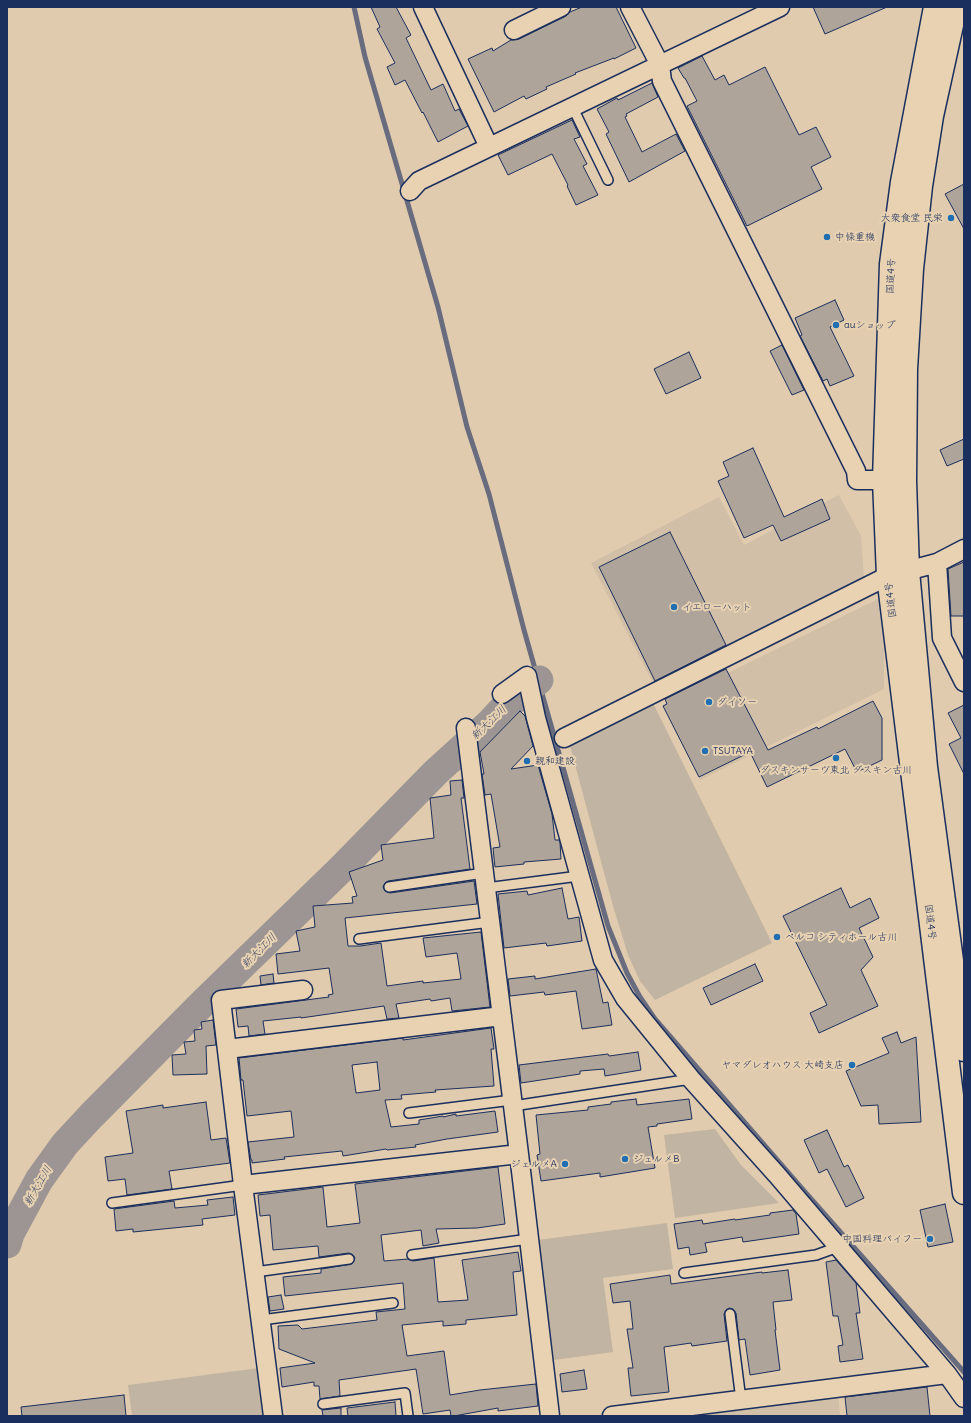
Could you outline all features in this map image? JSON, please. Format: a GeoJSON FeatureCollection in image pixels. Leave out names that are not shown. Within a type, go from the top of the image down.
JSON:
{"type":"FeatureCollection","features":[{"type":"Feature","properties":{"kind":"highway","name":"国道4号"},"geometry":{"type":"LineString","coordinates":[[934,7],[902,182],[891,264],[884,480],[926,767],[964,1050]]}},
{"type":"Feature","properties":{"kind":"highway","name":"国道4号"},"geometry":{"type":"LineString","coordinates":[[956,7],[932,116],[921,186],[912,269],[906,369],[905,482],[898,574],[964,1193]]}},
{"type":"Feature","properties":{"kind":"street"},"geometry":{"type":"LineString","coordinates":[[423,7],[489,148]]}},
{"type":"Feature","properties":{"kind":"street"},"geometry":{"type":"LineString","coordinates":[[514,30],[561,7]]}},
{"type":"Feature","properties":{"kind":"street"},"geometry":{"type":"LineString","coordinates":[[630,7],[660,65],[662,81],[856,471],[857,480],[884,480]]}},
{"type":"Feature","properties":{"kind":"street"},"geometry":{"type":"LineString","coordinates":[[410,191],[419,181],[780,7]]}},
{"type":"Feature","properties":{"kind":"street"},"geometry":{"type":"LineString","coordinates":[[564,738],[898,574],[937,563],[964,549]]}},
{"type":"Feature","properties":{"kind":"street"},"geometry":{"type":"LineString","coordinates":[[937,563],[942,638],[964,682]]}},
{"type":"Feature","properties":{"kind":"street"},"geometry":{"type":"LineString","coordinates":[[515,685],[536,718],[603,960],[625,998],[691,1079],[777,1175],[946,1374],[964,1398]]}},
{"type":"Feature","properties":{"kind":"street"},"geometry":{"type":"LineString","coordinates":[[466,728],[513,1103],[550,1416]]}},
{"type":"Feature","properties":{"kind":"street"},"geometry":{"type":"LineString","coordinates":[[273,1416],[262,1320],[243,1185],[222,1000],[303,990]]}},
{"type":"Feature","properties":{"kind":"street"},"geometry":{"type":"LineString","coordinates":[[227,1049],[502,1016]]}},
{"type":"Feature","properties":{"kind":"street"},"geometry":{"type":"LineString","coordinates":[[243,1185],[519,1154]]}},
{"type":"Feature","properties":{"kind":"street"},"geometry":{"type":"LineString","coordinates":[[612,1416],[946,1374]]}},
{"type":"Feature","properties":{"kind":"lane"},"geometry":{"type":"LineString","coordinates":[[573,108],[608,180]]}},
{"type":"Feature","properties":{"kind":"lane"},"geometry":{"type":"LineString","coordinates":[[389,887],[485,880],[579,876]]}},
{"type":"Feature","properties":{"kind":"lane"},"geometry":{"type":"LineString","coordinates":[[359,938],[490,922]]}},
{"type":"Feature","properties":{"kind":"lane"},"geometry":{"type":"LineString","coordinates":[[409,1113],[513,1103],[691,1079]]}},
{"type":"Feature","properties":{"kind":"lane"},"geometry":{"type":"LineString","coordinates":[[112,1203],[243,1185]]}},
{"type":"Feature","properties":{"kind":"lane"},"geometry":{"type":"LineString","coordinates":[[412,1255],[529,1239]]}},
{"type":"Feature","properties":{"kind":"lane"},"geometry":{"type":"LineString","coordinates":[[684,1273],[816,1255],[838,1247]]}},
{"type":"Feature","properties":{"kind":"lane"},"geometry":{"type":"LineString","coordinates":[[255,1272],[349,1259]]}},
{"type":"Feature","properties":{"kind":"lane"},"geometry":{"type":"LineString","coordinates":[[262,1320],[393,1303]]}},
{"type":"Feature","properties":{"kind":"lane"},"geometry":{"type":"LineString","coordinates":[[730,1314],[741,1400]]}},
{"type":"Feature","properties":{"kind":"lane"},"geometry":{"type":"LineString","coordinates":[[323,1404],[405,1393],[408,1416]]}},
{"type":"Feature","properties":{"kind":"shaded area"},"geometry":{"type":"Polygon","coordinates":[[[839,495],[861,536],[864,578],[655,687],[591,563],[719,497],[744,545],[839,495]]]}},
{"type":"Feature","properties":{"kind":"shaded area"},"geometry":{"type":"Polygon","coordinates":[[[884,596],[884,689],[700,780],[663,705],[884,596]]]}},
{"type":"Feature","properties":{"kind":"shaded area"},"geometry":{"type":"Polygon","coordinates":[[[653,703],[772,943],[655,1000],[640,981],[628,955],[613,906],[570,746],[653,703]]]}},
{"type":"Feature","properties":{"kind":"shaded area"},"geometry":{"type":"Polygon","coordinates":[[[715,1129],[741,1165],[779,1203],[675,1218],[664,1135],[715,1129]]]}},
{"type":"Feature","properties":{"kind":"shaded area"},"geometry":{"type":"Polygon","coordinates":[[[667,1223],[673,1269],[603,1278],[613,1352],[554,1360],[538,1240],[667,1223]]]}},
{"type":"Feature","properties":{"kind":"shaded area"},"geometry":{"type":"Polygon","coordinates":[[[259,1368],[267,1416],[132,1416],[128,1385],[259,1368]]]}},
{"type":"Feature","properties":{"kind":"shaded area"},"geometry":{"type":"Polygon","coordinates":[[[838,1393],[840,1416],[703,1416],[702,1410],[838,1393]]]}},
{"type":"Feature","properties":{"kind":"building"},"geometry":{"type":"Polygon","coordinates":[[[371,7],[396,7],[411,35],[406,38],[431,90],[443,84],[455,111],[459,109],[468,126],[438,142],[405,80],[395,85],[387,67],[395,63],[377,29],[380,27],[371,7]]]}},
{"type":"Feature","properties":{"kind":"building"},"geometry":{"type":"Polygon","coordinates":[[[582,7],[616,7],[636,48],[614,59],[575,73],[576,74],[546,87],[547,89],[526,99],[524,96],[494,112],[468,59],[492,48],[493,51],[511,40],[519,39],[582,7]]]}},
{"type":"Feature","properties":{"kind":"building"},"geometry":{"type":"Polygon","coordinates":[[[813,7],[887,7],[825,34],[813,7]]]}},
{"type":"Feature","properties":{"kind":"building"},"geometry":{"type":"Polygon","coordinates":[[[702,56],[715,80],[724,75],[729,85],[765,67],[799,135],[816,127],[831,157],[811,167],[822,189],[747,226],[687,106],[697,101],[678,68],[702,56]]]}},
{"type":"Feature","properties":{"kind":"building"},"geometry":{"type":"Polygon","coordinates":[[[652,83],[658,97],[626,114],[627,116],[625,117],[642,152],[676,134],[685,151],[629,182],[606,134],[609,132],[597,109],[617,98],[618,100],[652,83]]]}},
{"type":"Feature","properties":{"kind":"building"},"geometry":{"type":"Polygon","coordinates":[[[572,120],[580,137],[574,139],[587,164],[583,166],[598,195],[576,205],[567,186],[568,185],[552,154],[508,175],[498,155],[572,120]]]}},
{"type":"Feature","properties":{"kind":"building"},"geometry":{"type":"Polygon","coordinates":[[[964,184],[964,229],[945,194],[964,184]]]}},
{"type":"Feature","properties":{"kind":"building"},"geometry":{"type":"Polygon","coordinates":[[[835,300],[844,320],[830,327],[854,376],[830,386],[827,379],[823,381],[800,336],[802,335],[795,318],[835,300]]]}},
{"type":"Feature","properties":{"kind":"building"},"geometry":{"type":"Polygon","coordinates":[[[782,345],[804,390],[792,395],[770,351],[782,345]]]}},
{"type":"Feature","properties":{"kind":"building"},"geometry":{"type":"Polygon","coordinates":[[[689,352],[701,378],[666,394],[654,369],[689,352]]]}},
{"type":"Feature","properties":{"kind":"building"},"geometry":{"type":"Polygon","coordinates":[[[964,439],[964,459],[947,466],[940,450],[964,439]]]}},
{"type":"Feature","properties":{"kind":"building"},"geometry":{"type":"Polygon","coordinates":[[[753,448],[784,517],[822,499],[830,519],[781,541],[773,525],[744,538],[718,481],[729,476],[723,462],[753,448]]]}},
{"type":"Feature","properties":{"kind":"building"},"geometry":{"type":"Polygon","coordinates":[[[670,532],[726,645],[655,681],[599,567],[670,532]]]}},
{"type":"Feature","properties":{"kind":"building"},"geometry":{"type":"Polygon","coordinates":[[[964,562],[964,616],[951,616],[948,569],[964,562]]]}},
{"type":"Feature","properties":{"kind":"building"},"geometry":{"type":"Polygon","coordinates":[[[726,669],[768,750],[817,727],[818,729],[873,701],[882,718],[882,760],[857,772],[845,749],[767,787],[750,752],[699,777],[663,706],[667,704],[665,699],[726,669]]]}},
{"type":"Feature","properties":{"kind":"building"},"geometry":{"type":"Polygon","coordinates":[[[964,705],[964,774],[949,744],[961,738],[948,713],[964,705]]]}},
{"type":"Feature","properties":{"kind":"building"},"geometry":{"type":"Polygon","coordinates":[[[520,711],[525,716],[533,746],[511,769],[538,765],[552,814],[555,840],[559,840],[560,842],[561,859],[524,862],[524,864],[495,867],[493,848],[500,847],[491,794],[485,795],[482,774],[484,774],[480,752],[520,711]]]}},
{"type":"Feature","properties":{"kind":"building"},"geometry":{"type":"Polygon","coordinates":[[[462,780],[464,798],[461,798],[470,869],[388,881],[383,887],[385,891],[390,893],[474,881],[477,904],[345,918],[348,946],[381,943],[387,986],[423,981],[423,983],[461,979],[457,953],[426,957],[423,938],[481,932],[490,1007],[452,1011],[450,998],[431,1001],[430,999],[396,1004],[399,1018],[387,1019],[384,1006],[301,1018],[263,1021],[265,1034],[249,1036],[248,1026],[238,1027],[236,1009],[329,997],[328,995],[333,994],[329,968],[278,974],[276,954],[300,951],[296,931],[315,927],[313,906],[353,903],[352,897],[357,896],[349,872],[383,860],[381,845],[434,838],[430,798],[451,795],[450,781],[462,780]]]}},
{"type":"Feature","properties":{"kind":"building"},"geometry":{"type":"Polygon","coordinates":[[[562,888],[568,919],[579,917],[582,941],[547,946],[546,943],[504,948],[498,894],[527,891],[528,895],[562,888]]]}},
{"type":"Feature","properties":{"kind":"building"},"geometry":{"type":"Polygon","coordinates":[[[841,888],[850,908],[870,898],[879,918],[859,928],[873,957],[861,970],[878,1006],[819,1033],[810,1013],[827,1005],[783,916],[841,888]]]}},
{"type":"Feature","properties":{"kind":"building"},"geometry":{"type":"Polygon","coordinates":[[[755,964],[763,981],[711,1005],[703,988],[755,964]]]}},
{"type":"Feature","properties":{"kind":"building"},"geometry":{"type":"Polygon","coordinates":[[[596,969],[603,1003],[608,1002],[612,1025],[582,1029],[576,991],[545,995],[544,992],[510,996],[508,979],[535,976],[535,979],[596,969]]]}},
{"type":"Feature","properties":{"kind":"building"},"geometry":{"type":"Polygon","coordinates":[[[273,974],[274,983],[261,985],[260,976],[273,974]]]}},
{"type":"Feature","properties":{"kind":"building"},"geometry":{"type":"Polygon","coordinates":[[[213,1020],[216,1045],[206,1046],[207,1074],[173,1075],[172,1055],[186,1054],[184,1042],[195,1041],[194,1030],[202,1029],[201,1022],[213,1020]]]}},
{"type":"Feature","properties":{"kind":"building"},"geometry":{"type":"Polygon","coordinates":[[[491,1028],[494,1049],[491,1049],[494,1086],[435,1090],[436,1092],[401,1095],[402,1099],[385,1100],[391,1127],[419,1124],[419,1120],[456,1114],[456,1116],[495,1111],[498,1132],[447,1139],[415,1145],[416,1147],[386,1149],[343,1156],[342,1151],[284,1157],[285,1159],[252,1163],[248,1142],[294,1137],[291,1111],[247,1116],[239,1058],[403,1038],[403,1040],[491,1028]],[[377,1062],[352,1065],[356,1093],[380,1090],[377,1062]]]}},
{"type":"Feature","properties":{"kind":"building"},"geometry":{"type":"Polygon","coordinates":[[[897,1032],[901,1043],[916,1037],[921,1122],[879,1124],[878,1105],[861,1106],[846,1071],[889,1053],[882,1038],[897,1032]]]}},
{"type":"Feature","properties":{"kind":"building"},"geometry":{"type":"Polygon","coordinates":[[[638,1052],[641,1070],[605,1076],[604,1069],[580,1071],[580,1074],[521,1083],[519,1065],[608,1054],[609,1056],[638,1052]]]}},
{"type":"Feature","properties":{"kind":"building"},"geometry":{"type":"Polygon","coordinates":[[[636,1099],[637,1105],[689,1099],[692,1119],[657,1124],[657,1126],[648,1127],[655,1168],[600,1177],[600,1173],[541,1181],[537,1155],[540,1154],[536,1115],[588,1110],[588,1107],[636,1099]]]}},
{"type":"Feature","properties":{"kind":"building"},"geometry":{"type":"Polygon","coordinates":[[[206,1102],[211,1140],[226,1138],[230,1163],[169,1171],[172,1189],[127,1195],[125,1179],[108,1181],[105,1157],[133,1153],[126,1111],[163,1105],[163,1108],[206,1102]]]}},
{"type":"Feature","properties":{"kind":"building"},"geometry":{"type":"Polygon","coordinates":[[[827,1130],[844,1167],[848,1165],[864,1198],[846,1207],[827,1169],[819,1173],[804,1140],[827,1130]]]}},
{"type":"Feature","properties":{"kind":"building"},"geometry":{"type":"Polygon","coordinates":[[[498,1167],[505,1224],[477,1228],[436,1229],[439,1243],[423,1246],[421,1230],[381,1235],[384,1261],[408,1259],[413,1261],[434,1258],[438,1302],[468,1300],[462,1260],[518,1252],[521,1271],[513,1272],[517,1315],[466,1320],[466,1324],[443,1326],[443,1321],[402,1325],[407,1356],[444,1351],[450,1395],[536,1384],[538,1406],[498,1411],[498,1408],[454,1416],[451,1416],[450,1410],[423,1414],[416,1369],[339,1380],[340,1396],[320,1399],[319,1386],[314,1386],[314,1382],[282,1387],[280,1368],[315,1363],[279,1349],[278,1326],[298,1325],[302,1329],[377,1320],[376,1312],[405,1309],[403,1283],[285,1296],[283,1277],[321,1273],[321,1269],[352,1264],[355,1258],[349,1253],[319,1257],[318,1246],[273,1250],[270,1215],[260,1216],[258,1195],[323,1187],[327,1227],[360,1223],[355,1184],[498,1167]]]}},
{"type":"Feature","properties":{"kind":"building"},"geometry":{"type":"Polygon","coordinates":[[[233,1197],[235,1215],[202,1219],[203,1225],[133,1232],[133,1229],[116,1231],[114,1209],[174,1201],[175,1208],[208,1205],[207,1200],[233,1197]]]}},
{"type":"Feature","properties":{"kind":"building"},"geometry":{"type":"Polygon","coordinates":[[[945,1204],[953,1242],[928,1247],[920,1210],[945,1204]]]}},
{"type":"Feature","properties":{"kind":"building"},"geometry":{"type":"Polygon","coordinates":[[[793,1210],[796,1214],[799,1234],[743,1242],[742,1237],[705,1243],[707,1252],[690,1255],[689,1247],[678,1249],[674,1224],[702,1220],[703,1224],[770,1215],[770,1213],[793,1210]]]}},
{"type":"Feature","properties":{"kind":"building"},"geometry":{"type":"Polygon","coordinates":[[[836,1260],[856,1283],[860,1313],[856,1313],[863,1359],[840,1362],[838,1346],[843,1345],[838,1316],[833,1316],[826,1262],[836,1260]]]}},
{"type":"Feature","properties":{"kind":"building"},"geometry":{"type":"Polygon","coordinates":[[[788,1270],[792,1300],[773,1302],[780,1370],[750,1375],[745,1339],[739,1340],[736,1313],[733,1309],[729,1308],[724,1314],[727,1341],[692,1346],[691,1343],[664,1347],[669,1392],[631,1396],[628,1368],[633,1368],[627,1329],[633,1329],[630,1301],[613,1303],[610,1284],[670,1275],[671,1284],[788,1270]]]}},
{"type":"Feature","properties":{"kind":"building"},"geometry":{"type":"Polygon","coordinates":[[[281,1295],[284,1309],[270,1311],[268,1297],[281,1295]]]}},
{"type":"Feature","properties":{"kind":"building"},"geometry":{"type":"Polygon","coordinates":[[[584,1370],[587,1389],[562,1392],[560,1374],[584,1370]]]}},
{"type":"Feature","properties":{"kind":"building"},"geometry":{"type":"Polygon","coordinates":[[[927,1387],[930,1416],[847,1416],[845,1397],[927,1387]]]}},
{"type":"Feature","properties":{"kind":"building"},"geometry":{"type":"Polygon","coordinates":[[[124,1395],[126,1416],[22,1416],[21,1407],[124,1395]]]}},
{"type":"Feature","properties":{"kind":"building"},"geometry":{"type":"Polygon","coordinates":[[[395,1402],[396,1416],[348,1416],[347,1408],[395,1402]]]}},
{"type":"Feature","properties":{"kind":"building"},"geometry":{"type":"Polygon","coordinates":[[[341,1408],[341,1416],[323,1416],[322,1410],[341,1408]]]}},
{"type":"Feature","properties":{"kind":"waterway"},"geometry":{"type":"LineString","coordinates":[[354,7],[365,57],[438,307],[467,427],[489,494],[524,630],[608,926],[627,973],[640,997],[655,1019],[964,1372]]}},
{"type":"Feature","properties":{"kind":"waterway","name":"新大江川"},"geometry":{"type":"LineString","coordinates":[[7,1244],[10,1234],[39,1180],[65,1144],[91,1116],[201,1005],[341,869],[436,772],[490,723],[504,708],[539,680]]}},
{"type":"Feature","properties":{"kind":"place","name":"大衆食堂 民栄"},"geometry":{"type":"Point","coordinates":[951,218]}},
{"type":"Feature","properties":{"kind":"place","name":"中條重機"},"geometry":{"type":"Point","coordinates":[827,237]}},
{"type":"Feature","properties":{"kind":"place","name":"auショップ"},"geometry":{"type":"Point","coordinates":[836,325]}},
{"type":"Feature","properties":{"kind":"place","name":"イエローハット"},"geometry":{"type":"Point","coordinates":[674,607]}},
{"type":"Feature","properties":{"kind":"place","name":"ダイソー"},"geometry":{"type":"Point","coordinates":[709,702]}},
{"type":"Feature","properties":{"kind":"place","name":"TSUTAYA"},"geometry":{"type":"Point","coordinates":[705,751]}},
{"type":"Feature","properties":{"kind":"place","name":"ダスキンサーヴ東北 ダスキン古川"},"geometry":{"type":"Point","coordinates":[836,758]}},
{"type":"Feature","properties":{"kind":"place","name":"親和建設"},"geometry":{"type":"Point","coordinates":[527,761]}},
{"type":"Feature","properties":{"kind":"place","name":"ベルコ シティホール古川"},"geometry":{"type":"Point","coordinates":[777,937]}},
{"type":"Feature","properties":{"kind":"place","name":"ヤマダレオハウス 大崎支店"},"geometry":{"type":"Point","coordinates":[852,1065]}},
{"type":"Feature","properties":{"kind":"place","name":"ジェルメB"},"geometry":{"type":"Point","coordinates":[625,1159]}},
{"type":"Feature","properties":{"kind":"place","name":"ジェルメA"},"geometry":{"type":"Point","coordinates":[565,1164]}},
{"type":"Feature","properties":{"kind":"place","name":"中国料理パイフー"},"geometry":{"type":"Point","coordinates":[930,1239]}}]}
